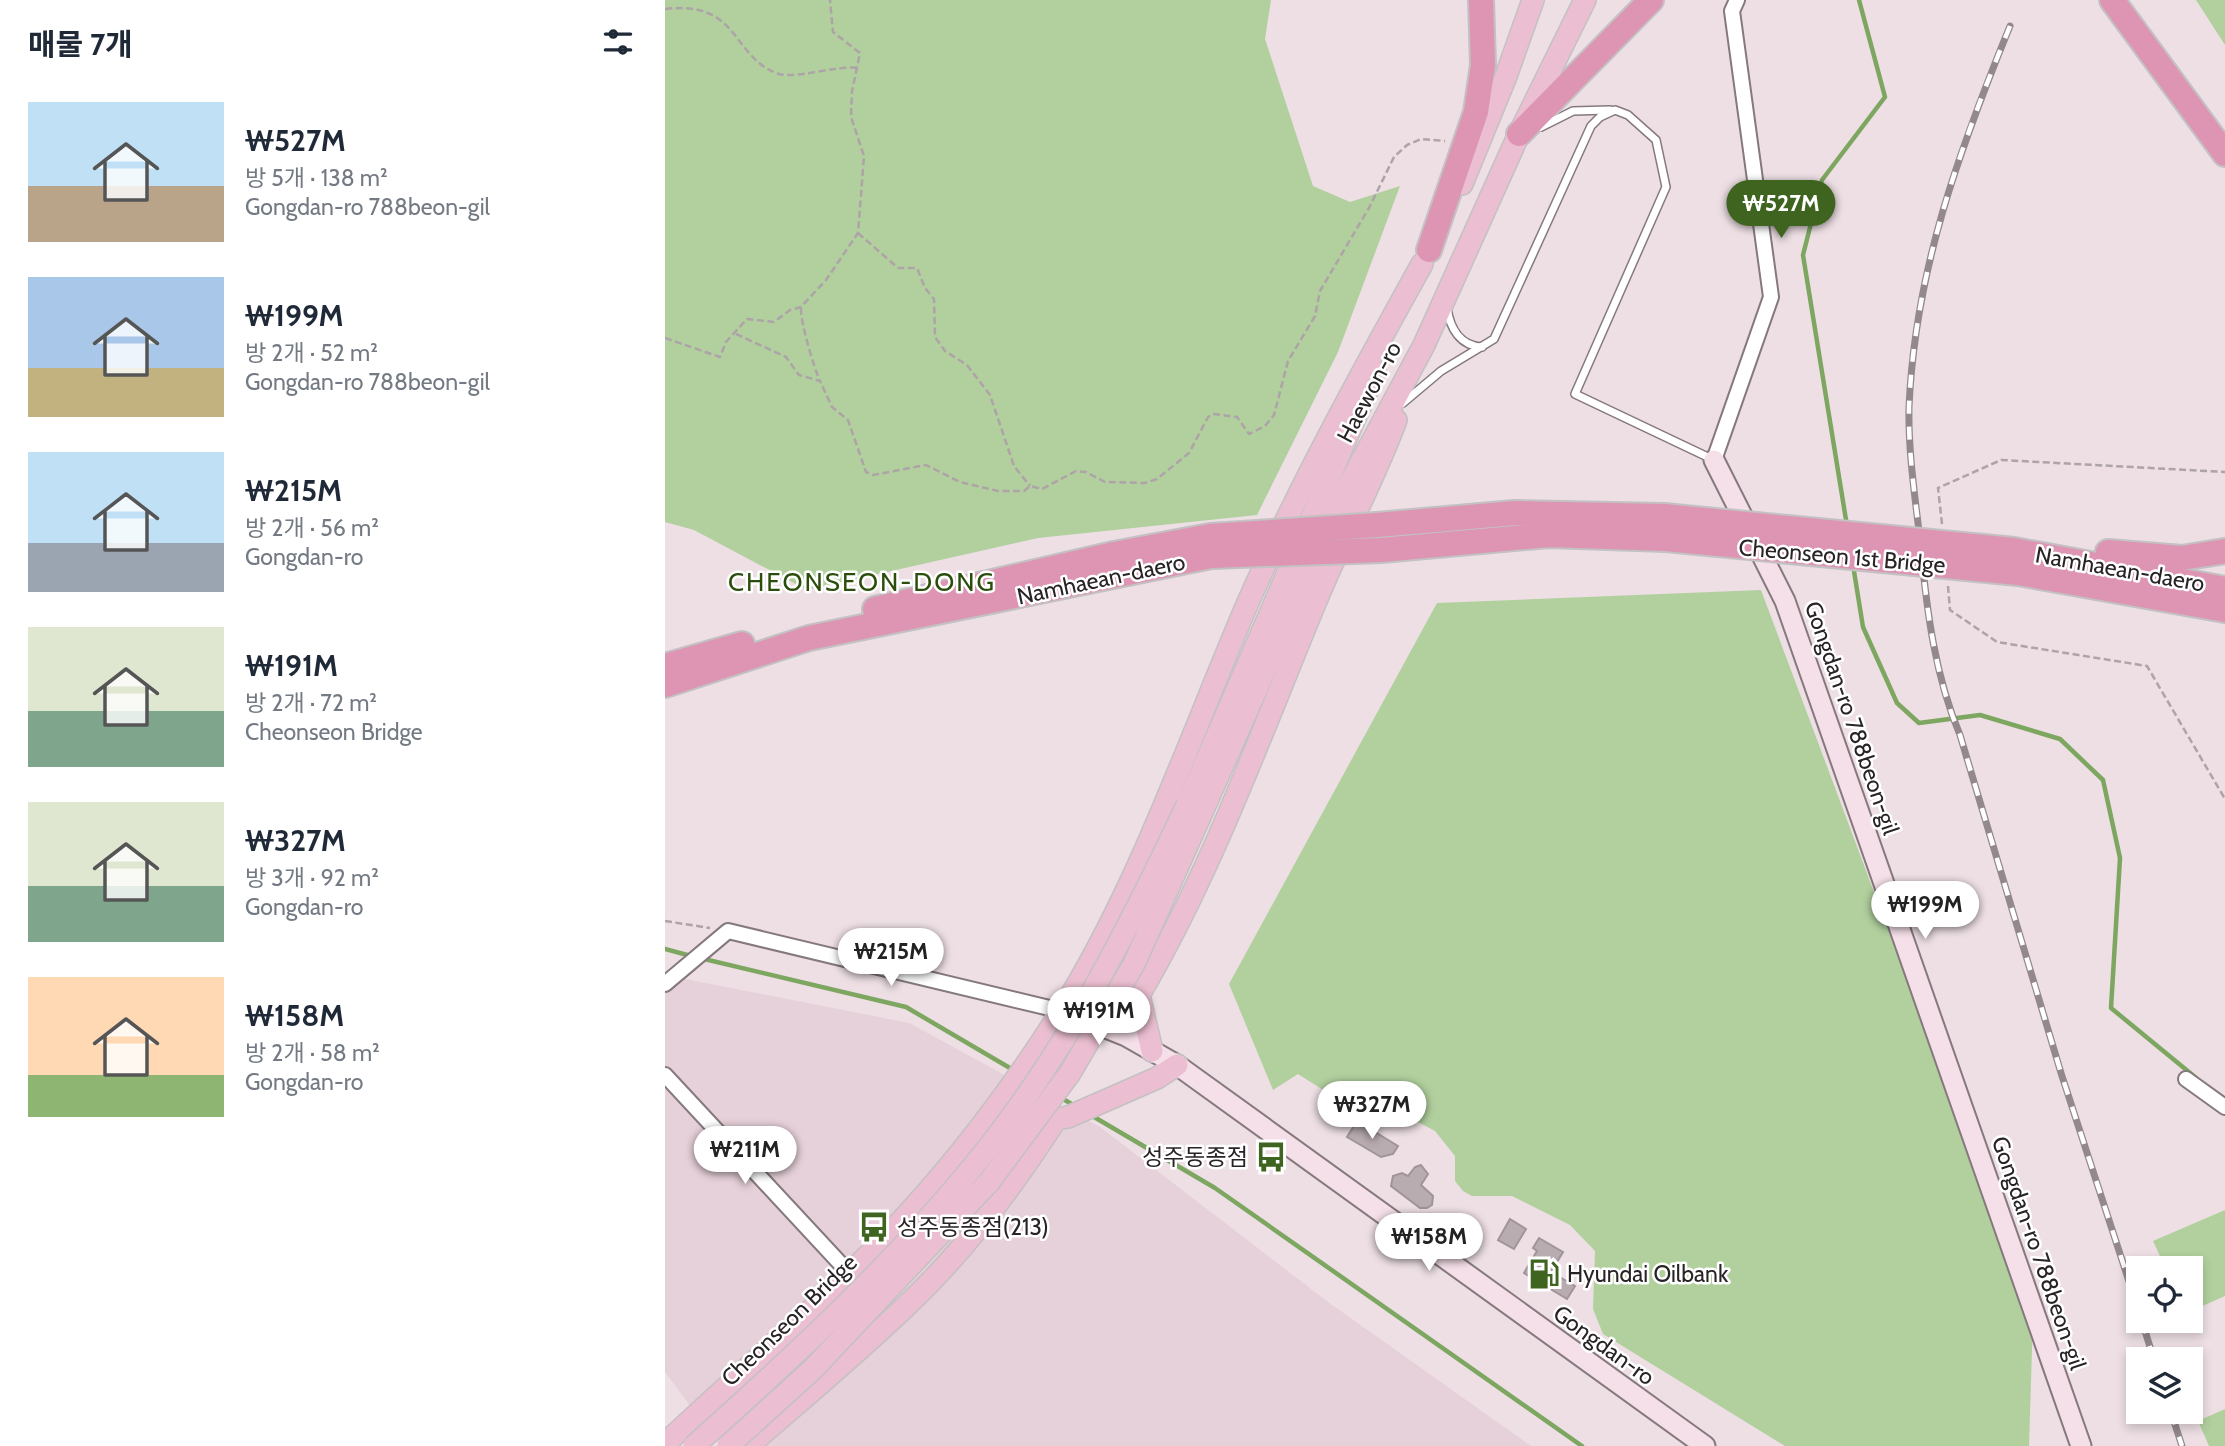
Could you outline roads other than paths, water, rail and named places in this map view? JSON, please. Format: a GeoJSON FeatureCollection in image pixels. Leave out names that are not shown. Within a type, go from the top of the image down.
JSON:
{"type":"FeatureCollection","features":[{"type":"Feature","properties":{"kind":"highway"},"geometry":{"type":"LineString","coordinates":[[1425,257],[1476,112],[1483,65],[1481,0]]}},
{"type":"Feature","properties":{"kind":"highway"},"geometry":{"type":"LineString","coordinates":[[1519,134],[1651,0]]}},
{"type":"Feature","properties":{"kind":"highway"},"geometry":{"type":"LineString","coordinates":[[2112,0],[2225,151]]}},
{"type":"Feature","properties":{"kind":"highway"},"geometry":{"type":"LineString","coordinates":[[2128,0],[2225,151]]}},
{"type":"Feature","properties":{"kind":"highway","name":"Cheonseon 1st Bridge"},"geometry":{"type":"LineString","coordinates":[[1210,546],[1379,538],[1515,513],[2016,562]]}},
{"type":"Feature","properties":{"kind":"highway","name":"Namhaean-daero"},"geometry":{"type":"LineString","coordinates":[[665,666],[919,598],[1210,546]]}},
{"type":"Feature","properties":{"kind":"highway","name":"Namhaean-daero"},"geometry":{"type":"LineString","coordinates":[[665,685],[809,638],[1210,546]]}},
{"type":"Feature","properties":{"kind":"highway"},"geometry":{"type":"LineString","coordinates":[[2016,562],[2070,546],[2182,558],[2225,551]]}},
{"type":"Feature","properties":{"kind":"highway","name":"Namhaean-daero"},"geometry":{"type":"LineString","coordinates":[[2016,562],[2225,589]]}},
{"type":"Feature","properties":{"kind":"highway","name":"Namhaean-daero"},"geometry":{"type":"LineString","coordinates":[[2016,562],[2225,610]]}},
{"type":"Feature","properties":{"kind":"main road","name":"Haewon-ro"},"geometry":{"type":"LineString","coordinates":[[1195,808],[1425,257],[1466,175],[1533,0]]}},
{"type":"Feature","properties":{"kind":"main road","name":"Haewon-ro"},"geometry":{"type":"LineString","coordinates":[[1195,808],[1337,507],[1424,345],[1506,161],[1585,0]]}},
{"type":"Feature","properties":{"kind":"main road"},"geometry":{"type":"LineString","coordinates":[[665,1444],[850,1274],[948,1167],[1006,1093],[1062,1011],[1110,922],[1152,832],[1250,598],[1299,493],[1425,257]]}},
{"type":"Feature","properties":{"kind":"main road"},"geometry":{"type":"LineString","coordinates":[[1152,1051],[1139,995],[1158,962],[1246,772],[1318,597],[1403,403],[1424,345]]}},
{"type":"Feature","properties":{"kind":"main road","name":"Cheonseon Bridge"},"geometry":{"type":"LineString","coordinates":[[694,1446],[827,1326],[972,1169],[1047,1067],[1129,928],[1195,808]]}},
{"type":"Feature","properties":{"kind":"main road","name":"Cheonseon Bridge"},"geometry":{"type":"LineString","coordinates":[[728,1446],[813,1369],[989,1182],[1070,1073],[1127,975],[1195,808]]}},
{"type":"Feature","properties":{"kind":"main road"},"geometry":{"type":"LineString","coordinates":[[1110,922],[1103,956],[1108,972],[1134,981],[1158,962]]}},
{"type":"Feature","properties":{"kind":"main road"},"geometry":{"type":"LineString","coordinates":[[748,1446],[907,1306],[966,1242],[1025,1168],[1056,1119],[1068,1117],[1157,1078],[1177,1065]]}},
{"type":"Feature","properties":{"kind":"street"},"geometry":{"type":"LineString","coordinates":[[1714,460],[1771,297],[1732,11],[1737,0]]}},
{"type":"Feature","properties":{"kind":"street","name":"Gongdan-ro 788beon-gil"},"geometry":{"type":"LineString","coordinates":[[1714,460],[1785,601],[2081,1446]]}},
{"type":"Feature","properties":{"kind":"street","name":"Gongdan-ro"},"geometry":{"type":"LineString","coordinates":[[665,984],[723,935],[1062,1011],[1126,1036],[1177,1065],[1705,1446]]}},
{"type":"Feature","properties":{"kind":"street"},"geometry":{"type":"LineString","coordinates":[[665,1075],[850,1274]]}},
{"type":"Feature","properties":{"kind":"street"},"geometry":{"type":"LineString","coordinates":[[2186,1079],[2225,1107]]}},
{"type":"Feature","properties":{"kind":"lane"},"geometry":{"type":"LineString","coordinates":[[1506,161],[1532,133],[1551,120],[1573,111],[1615,110],[1628,115],[1656,140],[1666,187],[1576,394],[1714,460]]}},
{"type":"Feature","properties":{"kind":"lane"},"geometry":{"type":"LineString","coordinates":[[1403,403],[1441,371],[1495,339],[1591,126],[1600,117],[1615,110]]}},
{"type":"Feature","properties":{"kind":"lane"},"geometry":{"type":"LineString","coordinates":[[1449,289],[1447,305],[1452,328],[1467,343],[1483,346]]}},
{"type":"Feature","properties":{"kind":"waterway"},"geometry":{"type":"LineString","coordinates":[[1847,526],[1803,255],[1822,180],[1885,97],[1859,0]]}},
{"type":"Feature","properties":{"kind":"waterway"},"geometry":{"type":"LineString","coordinates":[[1853,565],[1863,627],[1897,703],[1919,723],[1980,715],[2060,739],[2103,780],[2120,858],[2111,1008],[2195,1077]]}},
{"type":"Feature","properties":{"kind":"waterway"},"geometry":{"type":"LineString","coordinates":[[665,949],[691,956]]}},
{"type":"Feature","properties":{"kind":"waterway"},"geometry":{"type":"LineString","coordinates":[[700,958],[906,1007],[1015,1071]]}},
{"type":"Feature","properties":{"kind":"waterway"},"geometry":{"type":"LineString","coordinates":[[1058,1096],[1075,1106]]}},
{"type":"Feature","properties":{"kind":"waterway"},"geometry":{"type":"LineString","coordinates":[[1089,1114],[1215,1188],[1582,1446]]}},
{"type":"Feature","properties":{"kind":"railway"},"geometry":{"type":"LineString","coordinates":[[2010,26],[1957,165],[1930,259],[1913,356],[1909,407],[1913,478],[1929,620],[1944,690],[1960,735],[2061,1073],[2126,1272]]}},
{"type":"Feature","properties":{"kind":"railway"},"geometry":{"type":"LineString","coordinates":[[2146,1333],[2150,1347]]}},
{"type":"Feature","properties":{"kind":"railway"},"geometry":{"type":"LineString","coordinates":[[2175,1424],[2182,1446]]}},
{"type":"Feature","properties":{"kind":"place","name":"성주동종점"},"geometry":{"type":"Point","coordinates":[1271,1157]}},
{"type":"Feature","properties":{"kind":"place","name":"성주동종점(213)"},"geometry":{"type":"Point","coordinates":[874,1227]}},
{"type":"Feature","properties":{"kind":"place","name":"Hyundai Oilbank"},"geometry":{"type":"Point","coordinates":[1544,1274]}},
{"type":"Feature","properties":{"kind":"district","name":"CHEONSEON-DONG"},"geometry":{"type":"Point","coordinates":[862,582]}}]}
